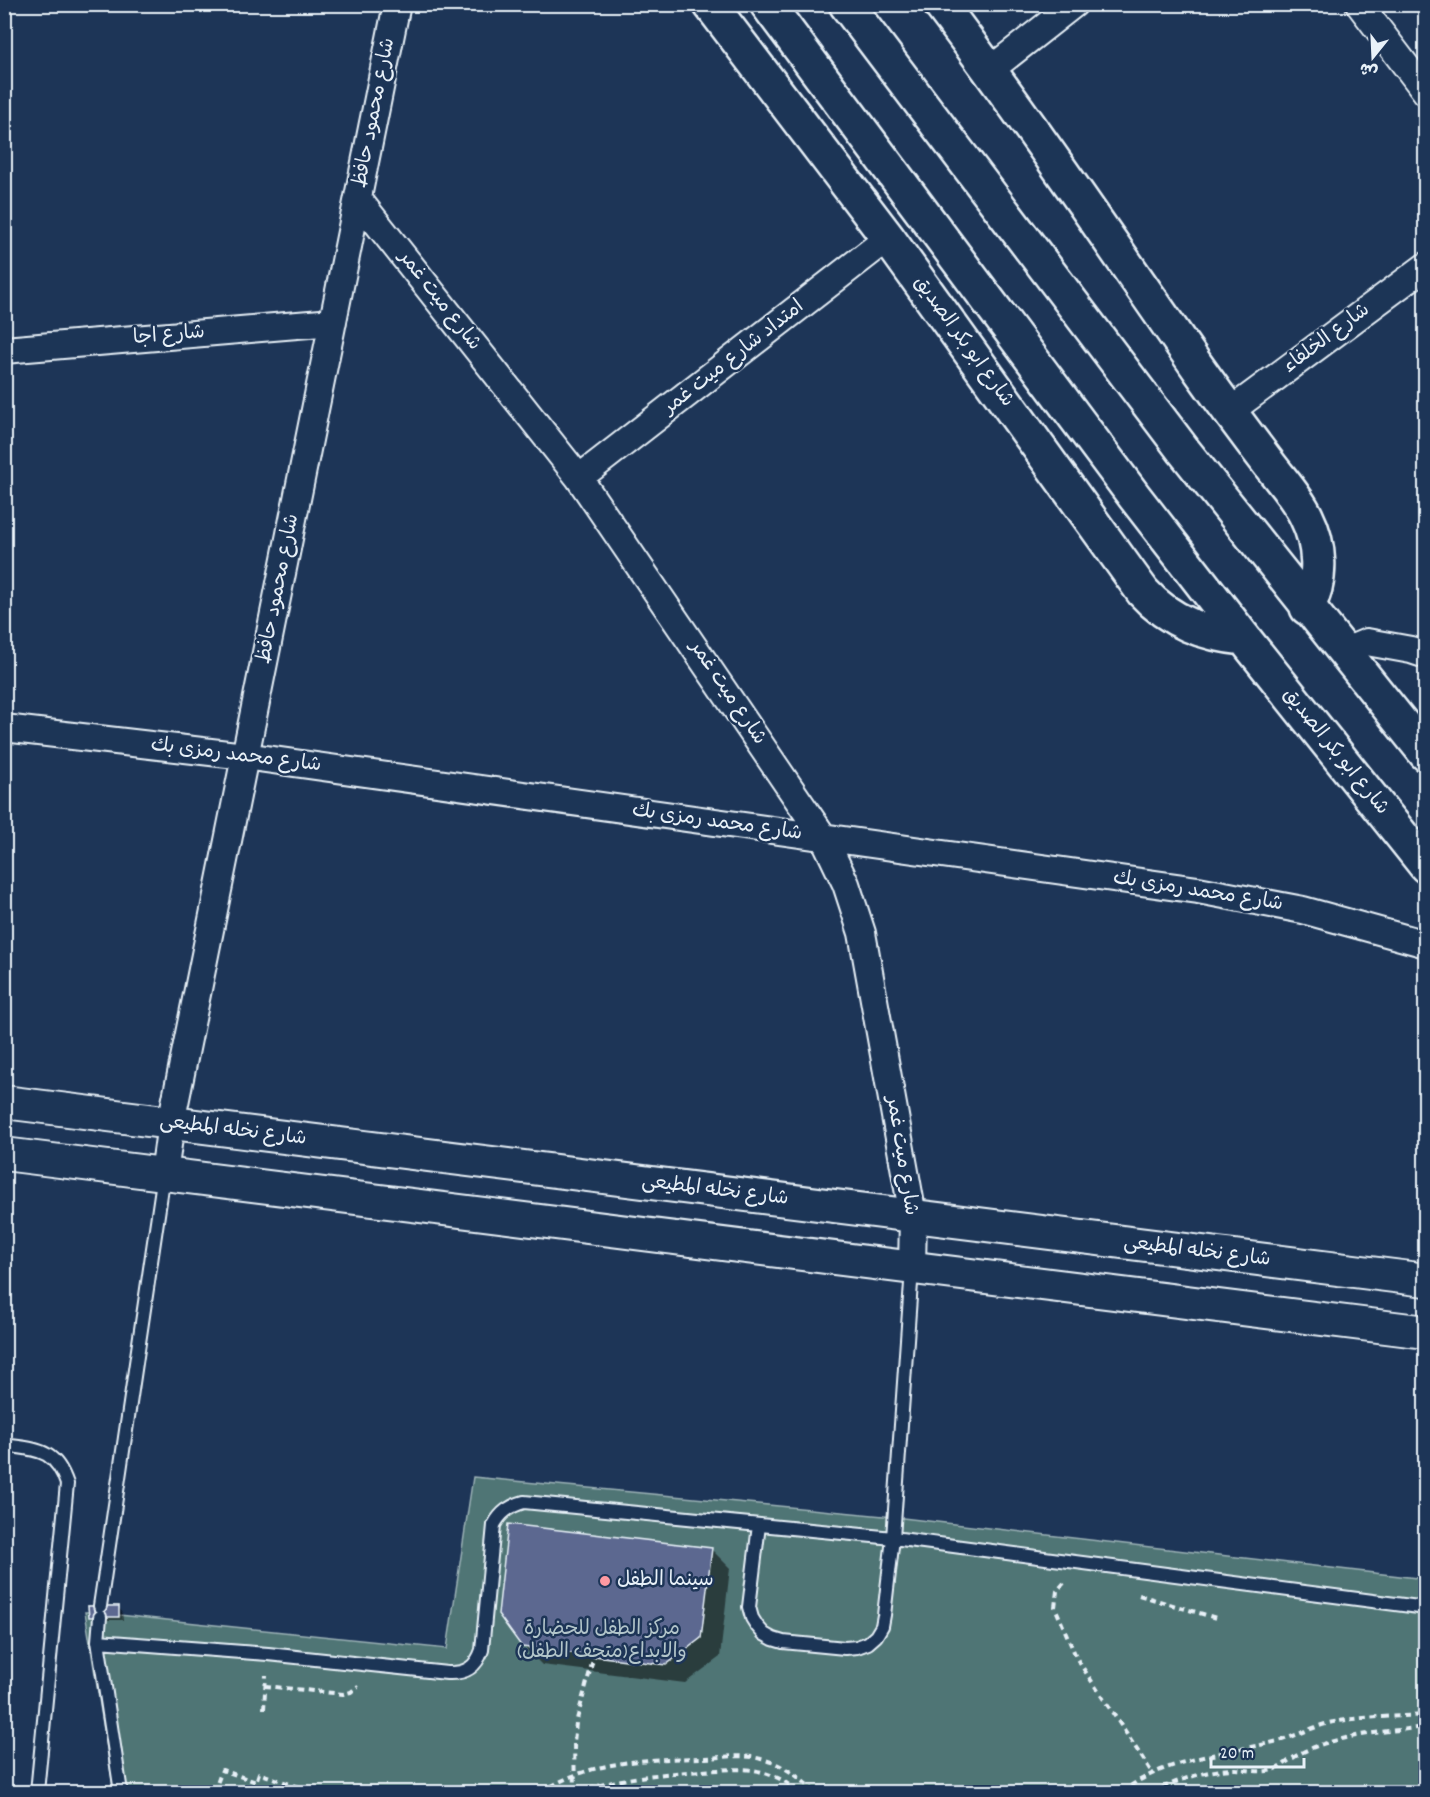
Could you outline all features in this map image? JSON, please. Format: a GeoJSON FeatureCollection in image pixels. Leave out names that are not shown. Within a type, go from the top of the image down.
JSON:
{"type":"FeatureCollection","features":[{"type":"Feature","properties":{"kind":"main road","name":"شارع ابو بكر الصديق"},"geometry":{"type":"LineString","coordinates":[[710,4],[888,238],[1148,598],[1166,614],[1190,626],[1216,634],[1244,638]]}},
{"type":"Feature","properties":{"kind":"main road","name":"شارع ابو بكر الصديق"},"geometry":{"type":"LineString","coordinates":[[767,4],[1134,496],[1425,866]]}},
{"type":"Feature","properties":{"kind":"main road"},"geometry":{"type":"LineString","coordinates":[[846,4],[1184,451],[1425,754]]}},
{"type":"Feature","properties":{"kind":"main road"},"geometry":{"type":"LineString","coordinates":[[940,4],[990,70],[1229,412],[1299,504],[1315,542],[1317,570],[1313,597],[1307,608]]}},
{"type":"Feature","properties":{"kind":"street","name":"شارع محمود حافظ"},"geometry":{"type":"LineString","coordinates":[[164,1174],[171,1123],[397,4]]}},
{"type":"Feature","properties":{"kind":"street"},"geometry":{"type":"LineString","coordinates":[[990,70],[1074,4]]}},
{"type":"Feature","properties":{"kind":"street"},"geometry":{"type":"LineString","coordinates":[[1359,4],[1425,92]]}},
{"type":"Feature","properties":{"kind":"street","name":"شارع ميت غمر"},"geometry":{"type":"LineString","coordinates":[[358,199],[579,478],[824,838],[846,884],[862,933],[913,1216],[912,1268]]}},
{"type":"Feature","properties":{"kind":"street","name":"امتداد شارع ميت غمر"},"geometry":{"type":"LineString","coordinates":[[579,478],[888,238]]}},
{"type":"Feature","properties":{"kind":"street","name":"شارع الخلفاء"},"geometry":{"type":"LineString","coordinates":[[1229,412],[1425,266]]}},
{"type":"Feature","properties":{"kind":"street","name":"شارع اجا"},"geometry":{"type":"LineString","coordinates":[[4,350],[333,322]]}},
{"type":"Feature","properties":{"kind":"street"},"geometry":{"type":"LineString","coordinates":[[1343,652],[1367,642],[1425,655]]}},
{"type":"Feature","properties":{"kind":"street","name":"شارع محمد رمزى بك"},"geometry":{"type":"LineString","coordinates":[[4,728],[245,756],[1198,890],[1303,910],[1425,944]]}},
{"type":"Feature","properties":{"kind":"street","name":"شارع نخله المطيعى"},"geometry":{"type":"LineString","coordinates":[[4,1102],[1425,1280]]}},
{"type":"Feature","properties":{"kind":"street"},"geometry":{"type":"LineString","coordinates":[[4,1154],[1425,1332]]}},
{"type":"Feature","properties":{"kind":"lane"},"geometry":{"type":"LineString","coordinates":[[121,1792],[98,1641],[100,1611],[164,1174]]}},
{"type":"Feature","properties":{"kind":"lane"},"geometry":{"type":"LineString","coordinates":[[759,1525],[750,1608],[752,1618],[764,1634],[783,1642],[845,1648],[868,1643],[876,1636],[882,1626],[884,1615],[893,1538],[912,1268]]}},
{"type":"Feature","properties":{"kind":"lane"},"geometry":{"type":"LineString","coordinates":[[4,1445],[40,1451],[53,1458],[62,1470],[67,1484],[37,1792]]}},
{"type":"Feature","properties":{"kind":"lane"},"geometry":{"type":"LineString","coordinates":[[98,1641],[268,1654],[456,1673],[466,1671],[479,1659],[482,1650],[494,1525],[499,1517],[514,1505],[524,1502],[893,1538],[1425,1608]]}},
{"type":"Feature","properties":{"kind":"path"},"geometry":{"type":"LineString","coordinates":[[1068,1580],[1056,1591],[1054,1599],[1059,1618],[1077,1659],[1153,1774]]}},
{"type":"Feature","properties":{"kind":"path"},"geometry":{"type":"LineString","coordinates":[[1139,1595],[1216,1618]]}},
{"type":"Feature","properties":{"kind":"path"},"geometry":{"type":"LineString","coordinates":[[264,1709],[268,1654]]}},
{"type":"Feature","properties":{"kind":"path"},"geometry":{"type":"LineString","coordinates":[[575,1792],[576,1723],[594,1656]]}},
{"type":"Feature","properties":{"kind":"path"},"geometry":{"type":"LineString","coordinates":[[265,1686],[348,1693],[358,1687],[363,1665]]}},
{"type":"Feature","properties":{"kind":"path"},"geometry":{"type":"LineString","coordinates":[[1122,1792],[1153,1774],[1184,1762],[1282,1740],[1329,1723],[1425,1715]]}},
{"type":"Feature","properties":{"kind":"path"},"geometry":{"type":"LineString","coordinates":[[1153,1792],[1208,1773],[1226,1770],[1258,1772],[1277,1768],[1316,1747],[1360,1735],[1425,1727]]}},
{"type":"Feature","properties":{"kind":"path"},"geometry":{"type":"LineString","coordinates":[[542,1792],[574,1776],[609,1765],[659,1759],[741,1757],[759,1758],[783,1767],[814,1792]]}},
{"type":"Feature","properties":{"kind":"path"},"geometry":{"type":"LineString","coordinates":[[579,1792],[608,1783],[652,1775],[738,1769],[755,1770],[771,1775],[799,1792]]}},
{"type":"Feature","properties":{"kind":"path"},"geometry":{"type":"LineString","coordinates":[[214,1792],[222,1770],[256,1782],[259,1773],[312,1792]]}},
{"type":"Feature","properties":{"kind":"green space","name":"مركز الطفل للحضارة والابداع(متحف الطفل)"},"geometry":{"type":"Polygon","coordinates":[[[473,1477],[894,1517],[1425,1579],[1425,1792],[114,1792],[85,1612],[89,1612],[88,1606],[119,1606],[119,1615],[447,1649],[473,1477]]]}},
{"type":"Feature","properties":{"kind":"building","name":"سينما الطفل"},"geometry":{"type":"Polygon","coordinates":[[[508,1524],[712,1548],[701,1638],[666,1665],[522,1647],[498,1614],[508,1524]]]}},
{"type":"Feature","properties":{"kind":"building"},"geometry":{"type":"Polygon","coordinates":[[[88,1606],[119,1606],[119,1617],[89,1617],[88,1606]]]}},
{"type":"Feature","properties":{"kind":"place","name":"سينما الطفل"},"geometry":{"type":"Point","coordinates":[605,1581]}}]}
